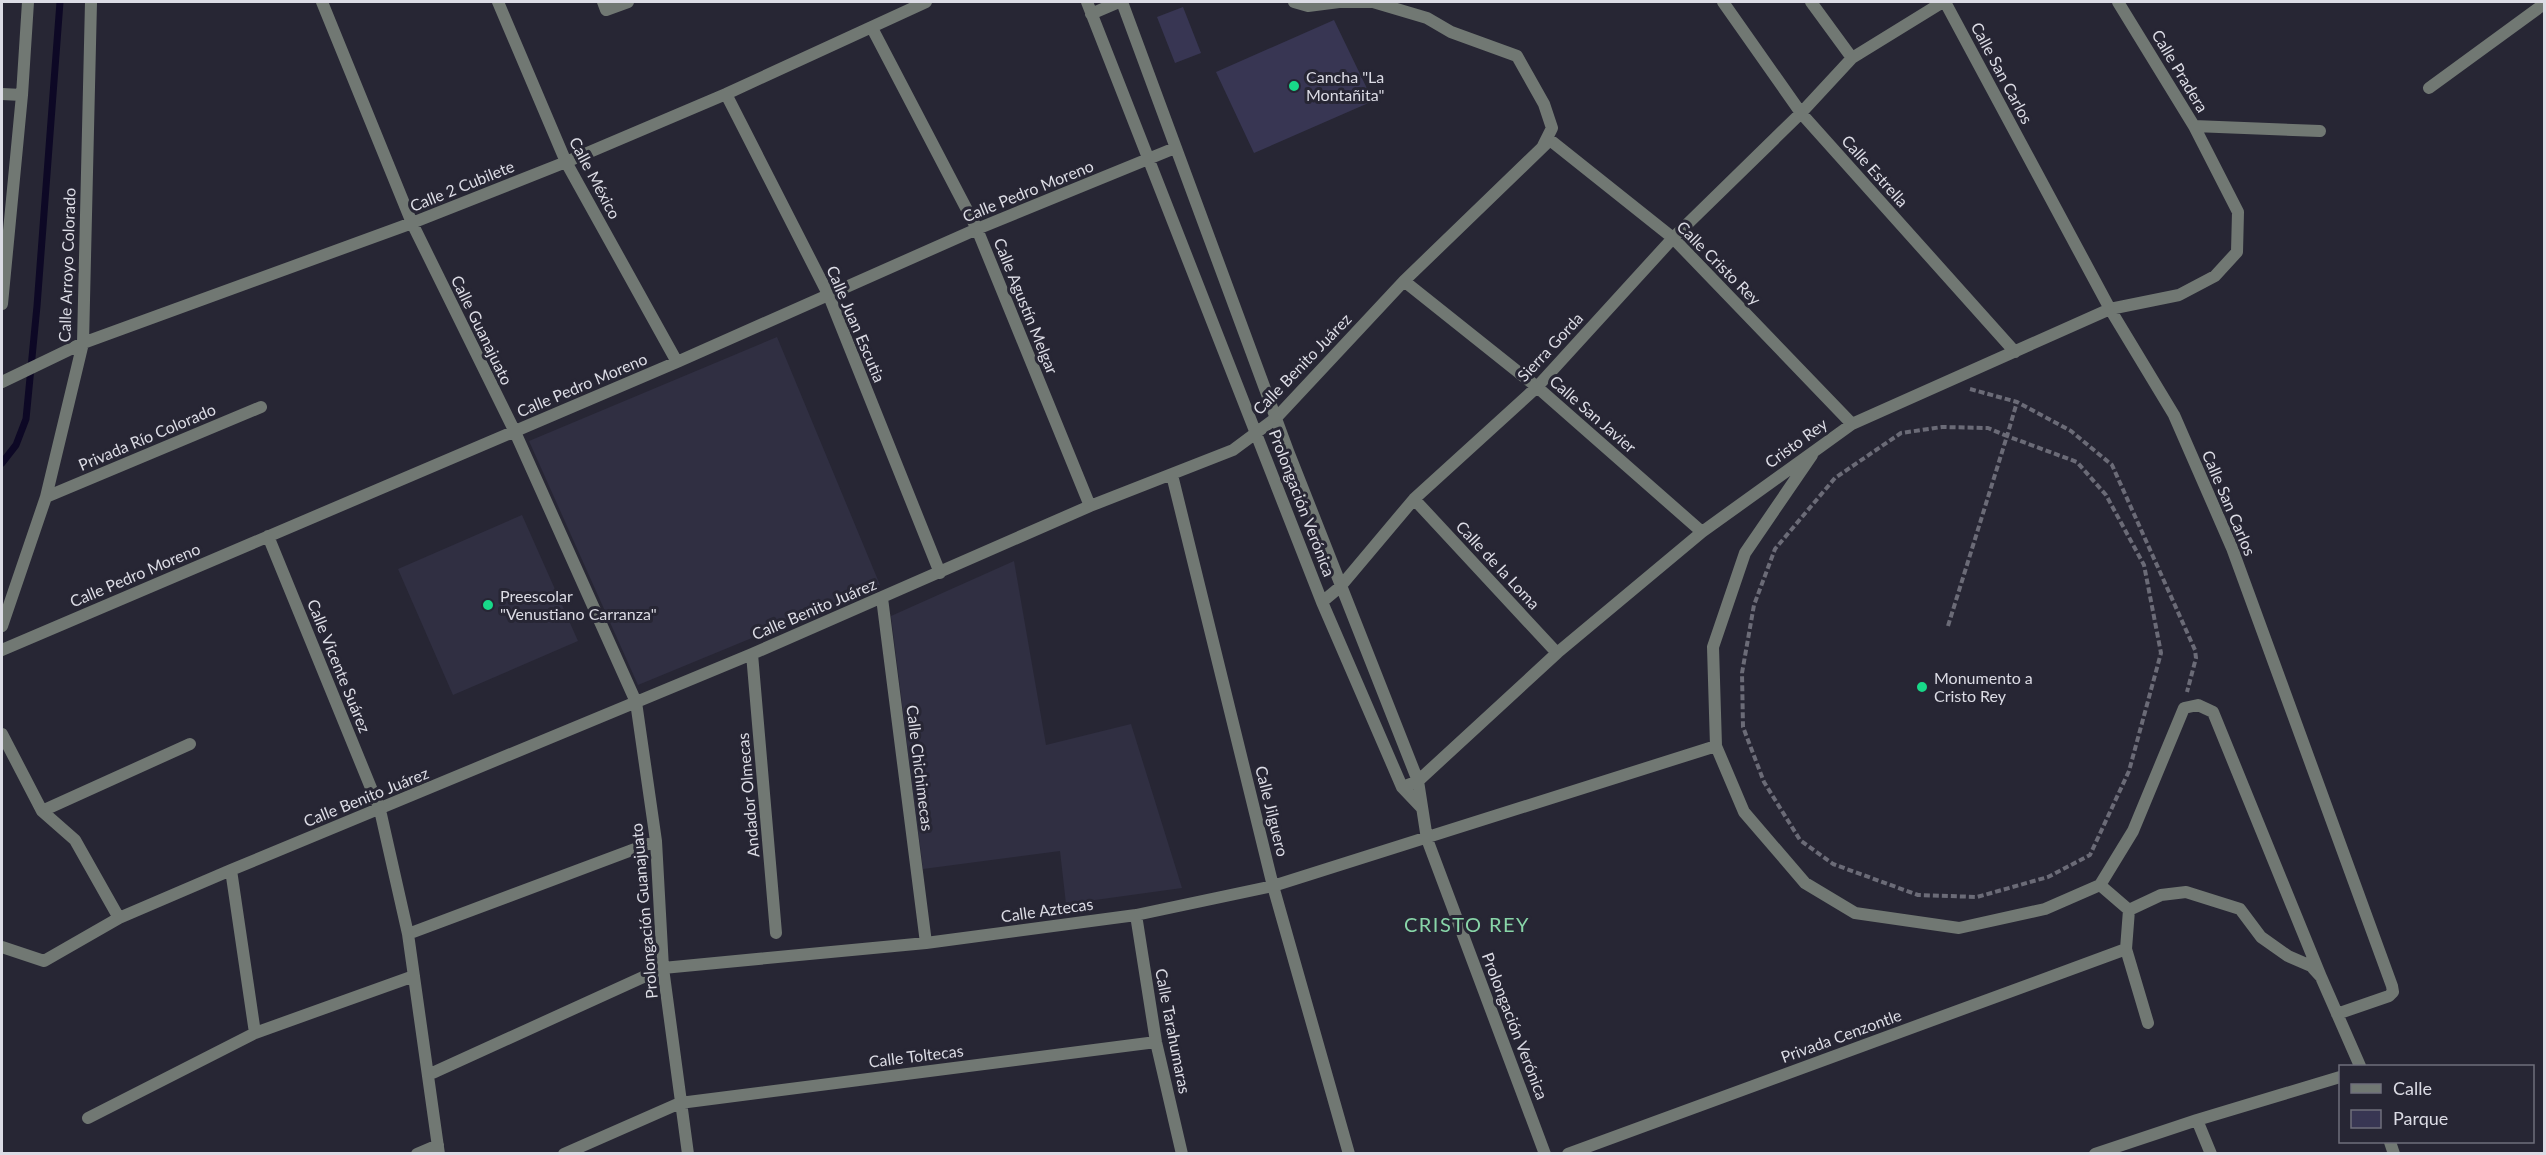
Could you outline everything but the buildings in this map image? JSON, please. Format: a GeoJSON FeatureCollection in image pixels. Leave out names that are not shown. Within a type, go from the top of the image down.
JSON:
{"type":"FeatureCollection","features":[{"type":"Feature","properties":{"kind":"street"},"geometry":{"type":"LineString","coordinates":[[2,304],[22,95],[28,2]]}},
{"type":"Feature","properties":{"kind":"street","name":"Calle Arroyo Colorado"},"geometry":{"type":"LineString","coordinates":[[2,626],[46,497],[83,343],[91,2]]}},
{"type":"Feature","properties":{"kind":"street","name":"Calle Guanajuato"},"geometry":{"type":"LineString","coordinates":[[322,2],[412,224],[514,432],[636,702]]}},
{"type":"Feature","properties":{"kind":"street","name":"Calle México"},"geometry":{"type":"LineString","coordinates":[[498,2],[566,162],[677,362]]}},
{"type":"Feature","properties":{"kind":"street"},"geometry":{"type":"LineString","coordinates":[[605,6],[628,2]]}},
{"type":"Feature","properties":{"kind":"street","name":"Calle 2 Cubilete"},"geometry":{"type":"LineString","coordinates":[[7,379],[83,343],[412,224],[566,162],[726,94],[926,2]]}},
{"type":"Feature","properties":{"kind":"street"},"geometry":{"type":"LineString","coordinates":[[1089,8],[1120,2]]}},
{"type":"Feature","properties":{"kind":"street","name":"Prolongación Verónica"},"geometry":{"type":"LineString","coordinates":[[1120,2],[1340,587],[1418,781],[1420,807],[1427,838],[1545,1154]]}},
{"type":"Feature","properties":{"kind":"street"},"geometry":{"type":"LineString","coordinates":[[1294,2],[1308,6],[1339,2],[1373,2],[1427,18],[1451,32],[1517,56],[1544,104],[1552,128],[1546,144]]}},
{"type":"Feature","properties":{"kind":"street","name":"Calle Estrella"},"geometry":{"type":"LineString","coordinates":[[1723,2],[1801,113],[2015,352]]}},
{"type":"Feature","properties":{"kind":"street"},"geometry":{"type":"LineString","coordinates":[[1811,2],[1852,58]]}},
{"type":"Feature","properties":{"kind":"street","name":"Sierra Gorda"},"geometry":{"type":"LineString","coordinates":[[1322,602],[1340,587],[1414,499],[1537,387],[1673,238],[1801,113],[1852,58],[1944,2]]}},
{"type":"Feature","properties":{"kind":"street","name":"Calle San Carlos"},"geometry":{"type":"LineString","coordinates":[[1944,2],[2110,309],[2174,415],[2232,548],[2392,986],[2393,992],[2389,996],[2337,1014]]}},
{"type":"Feature","properties":{"kind":"street","name":"Calle Pradera"},"geometry":{"type":"LineString","coordinates":[[2118,2],[2194,126],[2238,212]]}},
{"type":"Feature","properties":{"kind":"street"},"geometry":{"type":"LineString","coordinates":[[2429,88],[2544,4]]}},
{"type":"Feature","properties":{"kind":"street","name":"Prolongación Verónica"},"geometry":{"type":"LineString","coordinates":[[1089,8],[1322,602],[1402,787],[1420,807]]}},
{"type":"Feature","properties":{"kind":"street","name":"Calle Agustín Melgar"},"geometry":{"type":"LineString","coordinates":[[872,28],[977,229],[1090,506]]}},
{"type":"Feature","properties":{"kind":"street"},"geometry":{"type":"LineString","coordinates":[[2,94],[22,95]]}},
{"type":"Feature","properties":{"kind":"street","name":"Calle Juan Escutia"},"geometry":{"type":"LineString","coordinates":[[726,94],[828,296],[940,573]]}},
{"type":"Feature","properties":{"kind":"street","name":"Calle Pradera"},"geometry":{"type":"LineString","coordinates":[[2194,126],[2320,131]]}},
{"type":"Feature","properties":{"kind":"street","name":"Calle Cristo Rey"},"geometry":{"type":"LineString","coordinates":[[1546,144],[1673,238],[1852,424]]}},
{"type":"Feature","properties":{"kind":"street","name":"Calle Benito Juárez"},"geometry":{"type":"LineString","coordinates":[[2,947],[44,961],[118,918],[752,654],[1090,506],[1233,450],[1258,434],[1276,418],[1404,281],[1546,144]]}},
{"type":"Feature","properties":{"kind":"street","name":"Calle Pedro Moreno"},"geometry":{"type":"LineString","coordinates":[[2,650],[677,362],[977,229],[1175,148]]}},
{"type":"Feature","properties":{"kind":"street","name":"Cristo Rey"},"geometry":{"type":"LineString","coordinates":[[1402,787],[1418,781],[1557,653],[1702,532],[1852,424],[2110,309],[2180,295],[2215,276],[2237,252],[2238,212]]}},
{"type":"Feature","properties":{"kind":"street","name":"Calle San Javier"},"geometry":{"type":"LineString","coordinates":[[1404,281],[1537,387],[1702,532]]}},
{"type":"Feature","properties":{"kind":"street","name":"Privada Río Colorado"},"geometry":{"type":"LineString","coordinates":[[46,497],[261,407]]}},
{"type":"Feature","properties":{"kind":"street"},"geometry":{"type":"LineString","coordinates":[[1814,451],[1745,554],[1713,647],[1716,746],[1744,812],[1805,883],[1855,913],[1959,928],[2045,909],[2100,885],[2133,831],[2184,708],[2198,705],[2213,712],[2321,977],[2360,1065]]}},
{"type":"Feature","properties":{"kind":"street","name":"Calle Jilguero"},"geometry":{"type":"LineString","coordinates":[[1172,475],[1273,886],[1349,1154]]}},
{"type":"Feature","properties":{"kind":"street","name":"Calle de la Loma"},"geometry":{"type":"LineString","coordinates":[[1414,499],[1557,653]]}},
{"type":"Feature","properties":{"kind":"street","name":"Calle Vicente Suárez"},"geometry":{"type":"LineString","coordinates":[[268,536],[380,810],[408,934],[439,1149]]}},
{"type":"Feature","properties":{"kind":"street","name":"Calle Chichimecas"},"geometry":{"type":"LineString","coordinates":[[882,598],[926,943]]}},
{"type":"Feature","properties":{"kind":"street","name":"Andador Olmecas"},"geometry":{"type":"LineString","coordinates":[[752,654],[776,933]]}},
{"type":"Feature","properties":{"kind":"street","name":"Prolongación Guanajuato"},"geometry":{"type":"LineString","coordinates":[[636,702],[656,842],[663,968],[688,1154]]}},
{"type":"Feature","properties":{"kind":"street"},"geometry":{"type":"LineString","coordinates":[[2,735],[42,811],[75,840],[118,918]]}},
{"type":"Feature","properties":{"kind":"street"},"geometry":{"type":"LineString","coordinates":[[42,811],[190,744]]}},
{"type":"Feature","properties":{"kind":"street","name":"Calle Aztecas"},"geometry":{"type":"LineString","coordinates":[[429,1076],[663,968],[926,943],[1136,915],[1273,886],[1716,746]]}},
{"type":"Feature","properties":{"kind":"street"},"geometry":{"type":"LineString","coordinates":[[408,934],[656,842]]}},
{"type":"Feature","properties":{"kind":"street"},"geometry":{"type":"LineString","coordinates":[[231,870],[255,1033]]}},
{"type":"Feature","properties":{"kind":"street"},"geometry":{"type":"LineString","coordinates":[[2100,885],[2129,910]]}},
{"type":"Feature","properties":{"kind":"street"},"geometry":{"type":"LineString","coordinates":[[2129,910],[2161,895],[2186,892],[2240,909],[2261,937],[2288,956],[2312,966],[2321,977]]}},
{"type":"Feature","properties":{"kind":"street"},"geometry":{"type":"LineString","coordinates":[[2129,910],[2126,949],[2148,1023]]}},
{"type":"Feature","properties":{"kind":"street","name":"Calle Tarahumaras"},"geometry":{"type":"LineString","coordinates":[[1136,915],[1156,1042],[1182,1154]]}},
{"type":"Feature","properties":{"kind":"street","name":"Privada Cenzontle"},"geometry":{"type":"LineString","coordinates":[[1568,1154],[2126,949]]}},
{"type":"Feature","properties":{"kind":"street"},"geometry":{"type":"LineString","coordinates":[[88,1118],[255,1033],[414,976]]}},
{"type":"Feature","properties":{"kind":"street","name":"Calle Toltecas"},"geometry":{"type":"LineString","coordinates":[[564,1154],[680,1103],[1156,1042]]}},
{"type":"Feature","properties":{"kind":"street"},"geometry":{"type":"LineString","coordinates":[[2095,1154],[2197,1120],[2339,1077]]}},
{"type":"Feature","properties":{"kind":"street"},"geometry":{"type":"LineString","coordinates":[[2197,1120],[2211,1154]]}},
{"type":"Feature","properties":{"kind":"street"},"geometry":{"type":"LineString","coordinates":[[417,1154],[439,1149]]}},
{"type":"Feature","properties":{"kind":"path"},"geometry":{"type":"LineString","coordinates":[[1947,382],[2017,402],[2072,431],[2112,465],[2195,650],[2196,658],[2184,708]]}},
{"type":"Feature","properties":{"kind":"path"},"geometry":{"type":"LineString","coordinates":[[1948,626],[2017,402]]}},
{"type":"Feature","properties":{"kind":"path"},"geometry":{"type":"LineString","coordinates":[[1942,427],[1988,428],[2007,436],[2077,462],[2106,495],[2144,565],[2161,653],[2130,771],[2090,855],[2048,877],[1977,897],[1918,895],[1833,864],[1800,840],[1764,782],[1743,727],[1742,673],[1754,605],[1775,549],[1835,478],[1844,471],[1901,433],[1942,427]]}},
{"type":"Feature","properties":{"kind":"shaded area"},"geometry":{"type":"Polygon","coordinates":[[[777,337],[880,585],[638,685],[529,441],[777,337]]]}},
{"type":"Feature","properties":{"kind":"shaded area","name":"Preescolar \"Venustiano Carranza\""},"geometry":{"type":"Polygon","coordinates":[[[522,515],[578,641],[453,695],[398,569],[522,515]]]}},
{"type":"Feature","properties":{"kind":"shaded area"},"geometry":{"type":"Polygon","coordinates":[[[1014,561],[1046,745],[1131,724],[1182,888],[1066,904],[1060,851],[923,869],[891,616],[1014,561]]]}},
{"type":"Feature","properties":{"kind":"green space"},"geometry":{"type":"Polygon","coordinates":[[[1183,7],[1201,53],[1175,63],[1157,17],[1183,7]]]}},
{"type":"Feature","properties":{"kind":"green space","name":"Cancha \"La Montañita\""},"geometry":{"type":"Polygon","coordinates":[[[1334,20],[1373,101],[1254,153],[1216,72],[1334,20]]]}},
{"type":"Feature","properties":{"kind":"waterway"},"geometry":{"type":"LineString","coordinates":[[2,463],[16,445],[26,419],[60,2]]}},
{"type":"Feature","properties":{"kind":"place","name":"Cancha \"La Montañita\""},"geometry":{"type":"Point","coordinates":[1294,86]}},
{"type":"Feature","properties":{"kind":"place","name":"Preescolar \"Venustiano Carranza\""},"geometry":{"type":"Point","coordinates":[488,605]}},
{"type":"Feature","properties":{"kind":"place","name":"Monumento a Cristo Rey"},"geometry":{"type":"Point","coordinates":[1922,687]}},
{"type":"Feature","properties":{"kind":"district","name":"CRISTO REY"},"geometry":{"type":"Point","coordinates":[1467,925]}}]}
